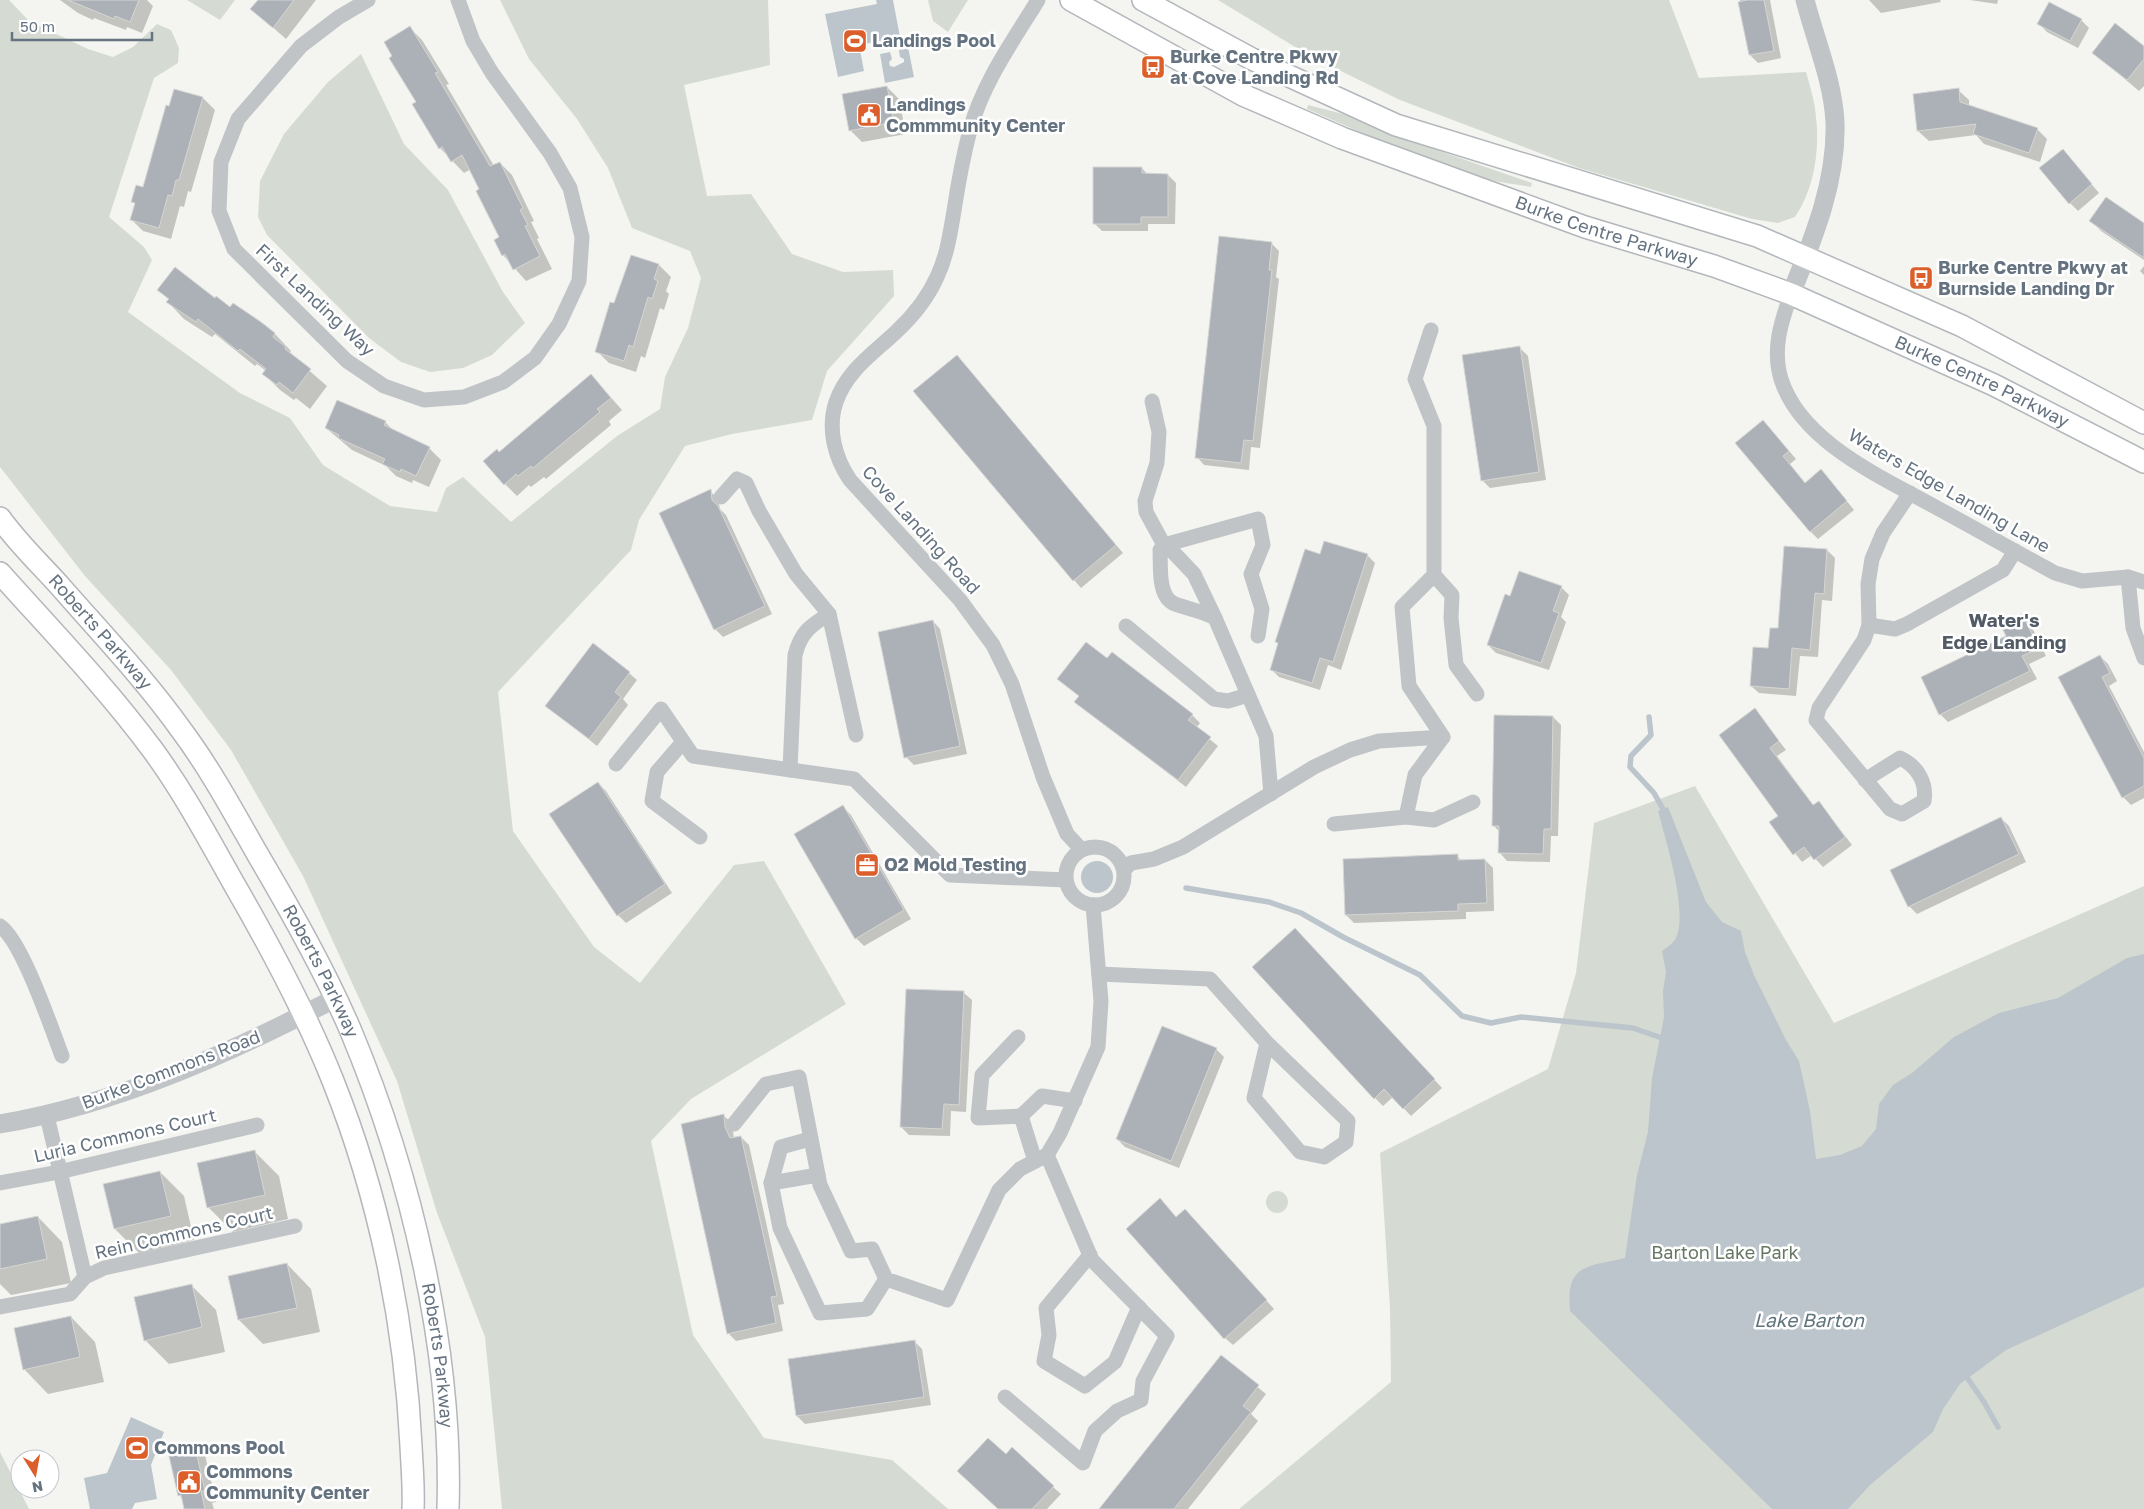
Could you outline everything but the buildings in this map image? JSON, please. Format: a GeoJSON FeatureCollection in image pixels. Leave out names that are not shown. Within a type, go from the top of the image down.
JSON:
{"type":"FeatureCollection","features":[{"type":"Feature","properties":{"kind":"main road","name":"Burke Centre Parkway"},"geometry":{"type":"LineString","coordinates":[[1070,0],[1243,95],[1342,138],[1585,227],[1714,266],[1791,294],[1994,385],[2144,462]]}},
{"type":"Feature","properties":{"kind":"main road","name":"Burke Centre Parkway"},"geometry":{"type":"LineString","coordinates":[[1143,0],[1226,46],[1396,125],[1756,236],[1962,326],[2144,423]]}},
{"type":"Feature","properties":{"kind":"main road","name":"Roberts Parkway"},"geometry":{"type":"LineString","coordinates":[[0,518],[141,678],[184,732],[221,790],[290,910],[336,998],[388,1129],[415,1226],[439,1359],[446,1428],[448,1509]]}},
{"type":"Feature","properties":{"kind":"main road","name":"Roberts Parkway"},"geometry":{"type":"LineString","coordinates":[[0,573],[112,699],[153,750],[198,820],[242,898],[304,1015],[334,1082],[362,1166],[382,1235],[400,1333],[409,1401],[413,1509]]}},
{"type":"Feature","properties":{"kind":"street","name":"First Landing Way"},"geometry":{"type":"LineString","coordinates":[[368,0],[338,17],[301,46],[238,119],[220,162],[220,211],[234,249],[347,361],[384,386],[424,400],[464,397],[503,382],[535,358],[559,324],[579,281],[582,237],[570,188],[550,153],[492,73],[473,41],[458,0]]}},
{"type":"Feature","properties":{"kind":"street","name":"Cove Landing Road"},"geometry":{"type":"LineString","coordinates":[[1038,0],[1000,61],[980,100],[962,163],[947,250],[937,277],[924,300],[910,318],[848,377],[836,401],[832,431],[835,451],[850,480],[960,600],[993,645],[1012,684],[1043,777],[1067,834],[1081,849]]}},
{"type":"Feature","properties":{"kind":"street"},"geometry":{"type":"LineString","coordinates":[[1791,294],[1805,259],[1831,178],[1835,121],[1825,73],[1805,0]]}},
{"type":"Feature","properties":{"kind":"street","name":"Waters Edge Landing Lane"},"geometry":{"type":"LineString","coordinates":[[1791,294],[1777,339],[1781,378],[1788,396],[1798,412],[1837,450],[1910,493],[2066,578],[2082,581],[2128,577],[2144,582]]}},
{"type":"Feature","properties":{"kind":"street"},"geometry":{"type":"LineString","coordinates":[[1431,330],[1415,379],[1434,426],[1434,575],[1452,595],[1451,618],[1456,665],[1477,694]]}},
{"type":"Feature","properties":{"kind":"street"},"geometry":{"type":"LineString","coordinates":[[1152,401],[1159,432],[1157,463],[1146,501],[1146,512],[1164,545],[1194,574],[1215,618],[1266,736],[1271,794]]}},
{"type":"Feature","properties":{"kind":"street"},"geometry":{"type":"LineString","coordinates":[[721,497],[737,480],[746,483],[759,511],[796,574],[829,614],[856,735]]}},
{"type":"Feature","properties":{"kind":"street"},"geometry":{"type":"LineString","coordinates":[[1865,780],[1816,720],[1819,708],[1864,640],[1869,625],[1868,584],[1872,559],[1883,533],[1910,493]]}},
{"type":"Feature","properties":{"kind":"street"},"geometry":{"type":"LineString","coordinates":[[1215,618],[1202,611],[1172,603],[1165,594],[1160,550],[1164,545],[1258,519],[1263,545],[1251,574],[1262,609],[1258,636]]}},
{"type":"Feature","properties":{"kind":"street"},"geometry":{"type":"LineString","coordinates":[[1869,625],[1895,629],[1907,624],[2003,570],[2015,551]]}},
{"type":"Feature","properties":{"kind":"street"},"geometry":{"type":"LineString","coordinates":[[1434,575],[1402,607],[1409,686],[1443,738]]}},
{"type":"Feature","properties":{"kind":"street"},"geometry":{"type":"LineString","coordinates":[[2128,577],[2133,628],[2144,658]]}},
{"type":"Feature","properties":{"kind":"street"},"geometry":{"type":"LineString","coordinates":[[790,770],[796,648],[798,640],[808,628],[829,614]]}},
{"type":"Feature","properties":{"kind":"street"},"geometry":{"type":"LineString","coordinates":[[1126,626],[1214,699],[1228,701],[1248,695]]}},
{"type":"Feature","properties":{"kind":"street"},"geometry":{"type":"LineString","coordinates":[[616,764],[661,709],[692,756],[854,779],[950,875],[1066,880]]}},
{"type":"Feature","properties":{"kind":"street"},"geometry":{"type":"LineString","coordinates":[[1124,870],[1131,863],[1154,859],[1183,847],[1314,767],[1350,750],[1379,741],[1443,738]]}},
{"type":"Feature","properties":{"kind":"street"},"geometry":{"type":"LineString","coordinates":[[1406,818],[1415,775],[1443,738]]}},
{"type":"Feature","properties":{"kind":"street"},"geometry":{"type":"LineString","coordinates":[[683,742],[657,772],[652,801],[700,837]]}},
{"type":"Feature","properties":{"kind":"street"},"geometry":{"type":"LineString","coordinates":[[1334,824],[1406,818],[1434,820],[1473,802]]}},
{"type":"Feature","properties":{"kind":"street"},"geometry":{"type":"LineString","coordinates":[[1090,846],[1108,849],[1121,861],[1124,870],[1125,878],[1119,893],[1107,903],[1092,905],[1081,902],[1074,896],[1066,880],[1069,862],[1081,849],[1090,846]]}},
{"type":"Feature","properties":{"kind":"street"},"geometry":{"type":"LineString","coordinates":[[734,1124],[766,1084],[799,1077],[820,1185],[851,1251],[872,1249],[886,1279],[947,1300],[998,1190],[1020,1169],[1041,1158],[1060,1133],[1076,1101],[1098,1047],[1101,1001],[1092,905]]}},
{"type":"Feature","properties":{"kind":"street"},"geometry":{"type":"LineString","coordinates":[[0,926],[6,930],[18,947],[62,1056]]}},
{"type":"Feature","properties":{"kind":"street"},"geometry":{"type":"LineString","coordinates":[[1099,974],[1210,979],[1267,1044],[1348,1121],[1346,1142],[1324,1157],[1300,1152],[1254,1098],[1267,1044]]}},
{"type":"Feature","properties":{"kind":"street","name":"Burke Commons Road"},"geometry":{"type":"LineString","coordinates":[[0,1124],[47,1116],[110,1097],[195,1065],[304,1015],[336,998]]}},
{"type":"Feature","properties":{"kind":"street"},"geometry":{"type":"LineString","coordinates":[[1018,1036],[982,1075],[978,1118],[1021,1116],[1042,1096],[1076,1101]]}},
{"type":"Feature","properties":{"kind":"street"},"geometry":{"type":"LineString","coordinates":[[47,1116],[59,1172],[86,1277]]}},
{"type":"Feature","properties":{"kind":"street"},"geometry":{"type":"LineString","coordinates":[[1005,1397],[1083,1463],[1095,1431],[1117,1410],[1141,1400],[1143,1381],[1167,1336],[1092,1260],[1021,1116]]}},
{"type":"Feature","properties":{"kind":"street","name":"Luria Commons Court"},"geometry":{"type":"LineString","coordinates":[[0,1183],[59,1172],[257,1125]]}},
{"type":"Feature","properties":{"kind":"street"},"geometry":{"type":"LineString","coordinates":[[810,1139],[781,1147],[771,1183],[780,1228],[820,1312],[867,1309],[886,1279]]}},
{"type":"Feature","properties":{"kind":"street"},"geometry":{"type":"LineString","coordinates":[[771,1183],[818,1175]]}},
{"type":"Feature","properties":{"kind":"street","name":"Rein Commons Court"},"geometry":{"type":"LineString","coordinates":[[0,1307],[70,1294],[86,1277],[104,1268],[295,1226]]}},
{"type":"Feature","properties":{"kind":"street"},"geometry":{"type":"LineString","coordinates":[[1090,1254],[1046,1308],[1049,1335],[1044,1360],[1085,1386],[1115,1362],[1139,1307]]}},
{"type":"Feature","properties":{"kind":"green space"},"geometry":{"type":"Polygon","coordinates":[[[0,0],[9,0],[29,21],[88,49],[113,57],[133,47],[157,24],[171,30],[179,48],[178,63],[154,78],[109,217],[144,247],[152,260],[128,312],[240,393],[290,418],[323,465],[390,506],[437,512],[446,488],[463,477],[511,522],[617,436],[660,409],[665,377],[688,328],[701,278],[690,251],[632,228],[608,168],[577,119],[529,59],[500,0],[768,0],[770,65],[684,85],[707,196],[751,194],[792,254],[843,272],[893,270],[894,296],[827,371],[812,420],[732,434],[685,446],[639,520],[631,550],[498,692],[513,831],[594,947],[640,983],[734,865],[764,861],[846,1004],[691,1099],[651,1141],[693,1335],[764,1438],[892,1460],[948,1509],[502,1509],[485,1337],[437,1213],[397,1081],[303,876],[231,750],[171,670],[85,576],[0,467],[0,0]]]}},
{"type":"Feature","properties":{"kind":"green space"},"geometry":{"type":"Polygon","coordinates":[[[187,0],[235,0],[220,20],[187,0]]]}},
{"type":"Feature","properties":{"kind":"green space"},"geometry":{"type":"Polygon","coordinates":[[[928,0],[968,0],[948,32],[933,21],[928,0]]]}},
{"type":"Feature","properties":{"kind":"green space"},"geometry":{"type":"Polygon","coordinates":[[[1218,0],[1669,0],[1699,78],[1806,72],[1815,106],[1817,130],[1816,156],[1811,182],[1802,206],[1795,217],[1778,223],[1752,219],[1579,168],[1400,100],[1310,56],[1218,0]]]}},
{"type":"Feature","properties":{"kind":"green space"},"geometry":{"type":"Polygon","coordinates":[[[361,54],[404,144],[448,190],[503,292],[525,323],[492,355],[463,368],[430,372],[401,362],[369,338],[267,235],[258,217],[260,181],[284,134],[328,82],[361,54]]]}},
{"type":"Feature","properties":{"kind":"green space"},"geometry":{"type":"Polygon","coordinates":[[[1308,105],[1347,115],[1448,154],[1532,183],[1531,187],[1497,182],[1441,165],[1307,109],[1308,105]]]}},
{"type":"Feature","properties":{"kind":"green space","name":"Barton Lake Park"},"geometry":{"type":"Polygon","coordinates":[[[1695,786],[1834,1023],[2144,886],[2144,1509],[1239,1509],[1391,1382],[1390,1308],[1380,1153],[1548,1069],[1576,973],[1594,823],[1695,786]]]}},
{"type":"Feature","properties":{"kind":"green space"},"geometry":{"type":"Polygon","coordinates":[[[1277,1191],[1285,1194],[1288,1202],[1285,1210],[1277,1213],[1269,1210],[1266,1202],[1269,1194],[1277,1191]]]}},
{"type":"Feature","properties":{"kind":"green space"},"geometry":{"type":"Polygon","coordinates":[[[0,1452],[10,1472],[10,1499],[24,1499],[29,1509],[0,1509],[0,1452]]]}},
{"type":"Feature","properties":{"kind":"water","name":"Landings Pool"},"geometry":{"type":"Polygon","coordinates":[[[876,0],[893,0],[900,37],[859,45],[864,71],[838,77],[825,14],[877,4],[876,0]]]}},
{"type":"Feature","properties":{"kind":"water"},"geometry":{"type":"Polygon","coordinates":[[[908,47],[914,77],[885,83],[880,54],[890,52],[892,59],[889,62],[890,66],[894,67],[904,62],[904,59],[900,57],[899,50],[908,47]]]}},
{"type":"Feature","properties":{"kind":"water","name":"Lake Barton"},"geometry":{"type":"Polygon","coordinates":[[[1668,807],[1706,902],[1722,922],[1741,931],[1745,952],[1754,975],[1786,1040],[1799,1061],[1810,1111],[1816,1159],[1840,1155],[1862,1146],[1876,1129],[1879,1104],[1893,1085],[1912,1073],[1954,1037],[1999,1013],[2058,998],[2127,958],[2144,954],[2144,1287],[2006,1350],[1960,1384],[1943,1409],[1933,1432],[1870,1485],[1848,1509],[1772,1509],[1570,1311],[1569,1295],[1575,1276],[1590,1266],[1625,1258],[1637,1175],[1648,1132],[1652,1078],[1664,1017],[1663,991],[1666,972],[1662,951],[1674,941],[1680,915],[1671,858],[1658,811],[1668,807]]]}},
{"type":"Feature","properties":{"kind":"water"},"geometry":{"type":"Polygon","coordinates":[[[1097,861],[1108,866],[1113,877],[1108,888],[1097,893],[1086,888],[1081,877],[1086,866],[1097,861]]]}},
{"type":"Feature","properties":{"kind":"water","name":"Commons Pool"},"geometry":{"type":"Polygon","coordinates":[[[131,1417],[164,1432],[151,1465],[157,1499],[135,1503],[132,1509],[90,1509],[84,1478],[107,1473],[131,1417]]]}},
{"type":"Feature","properties":{"kind":"waterway"},"geometry":{"type":"LineString","coordinates":[[1649,717],[1651,735],[1631,756],[1630,767],[1654,793],[1663,809]]}},
{"type":"Feature","properties":{"kind":"waterway"},"geometry":{"type":"LineString","coordinates":[[1186,888],[1269,902],[1301,913],[1343,937],[1420,975],[1462,1016],[1491,1023],[1521,1017],[1633,1028],[1659,1037]]}},
{"type":"Feature","properties":{"kind":"waterway"},"geometry":{"type":"LineString","coordinates":[[1968,1379],[1998,1427]]}},
{"type":"Feature","properties":{"kind":"place","name":"Landings Pool"},"geometry":{"type":"Point","coordinates":[855,41]}},
{"type":"Feature","properties":{"kind":"place","name":"Burke Centre Pkwy at Cove Landing Rd"},"geometry":{"type":"Point","coordinates":[1153,67]}},
{"type":"Feature","properties":{"kind":"place","name":"Landings Commmunity Center"},"geometry":{"type":"Point","coordinates":[869,115]}},
{"type":"Feature","properties":{"kind":"place","name":"Burke Centre Pkwy at Burnside Landing Dr"},"geometry":{"type":"Point","coordinates":[1921,278]}},
{"type":"Feature","properties":{"kind":"place","name":"O2 Mold Testing"},"geometry":{"type":"Point","coordinates":[867,865]}},
{"type":"Feature","properties":{"kind":"place","name":"Commons Pool"},"geometry":{"type":"Point","coordinates":[137,1448]}},
{"type":"Feature","properties":{"kind":"place","name":"Commons Community Center"},"geometry":{"type":"Point","coordinates":[189,1482]}},
{"type":"Feature","properties":{"kind":"district","name":"Water's Edge Landing"},"geometry":{"type":"Point","coordinates":[2004,631]}}]}
